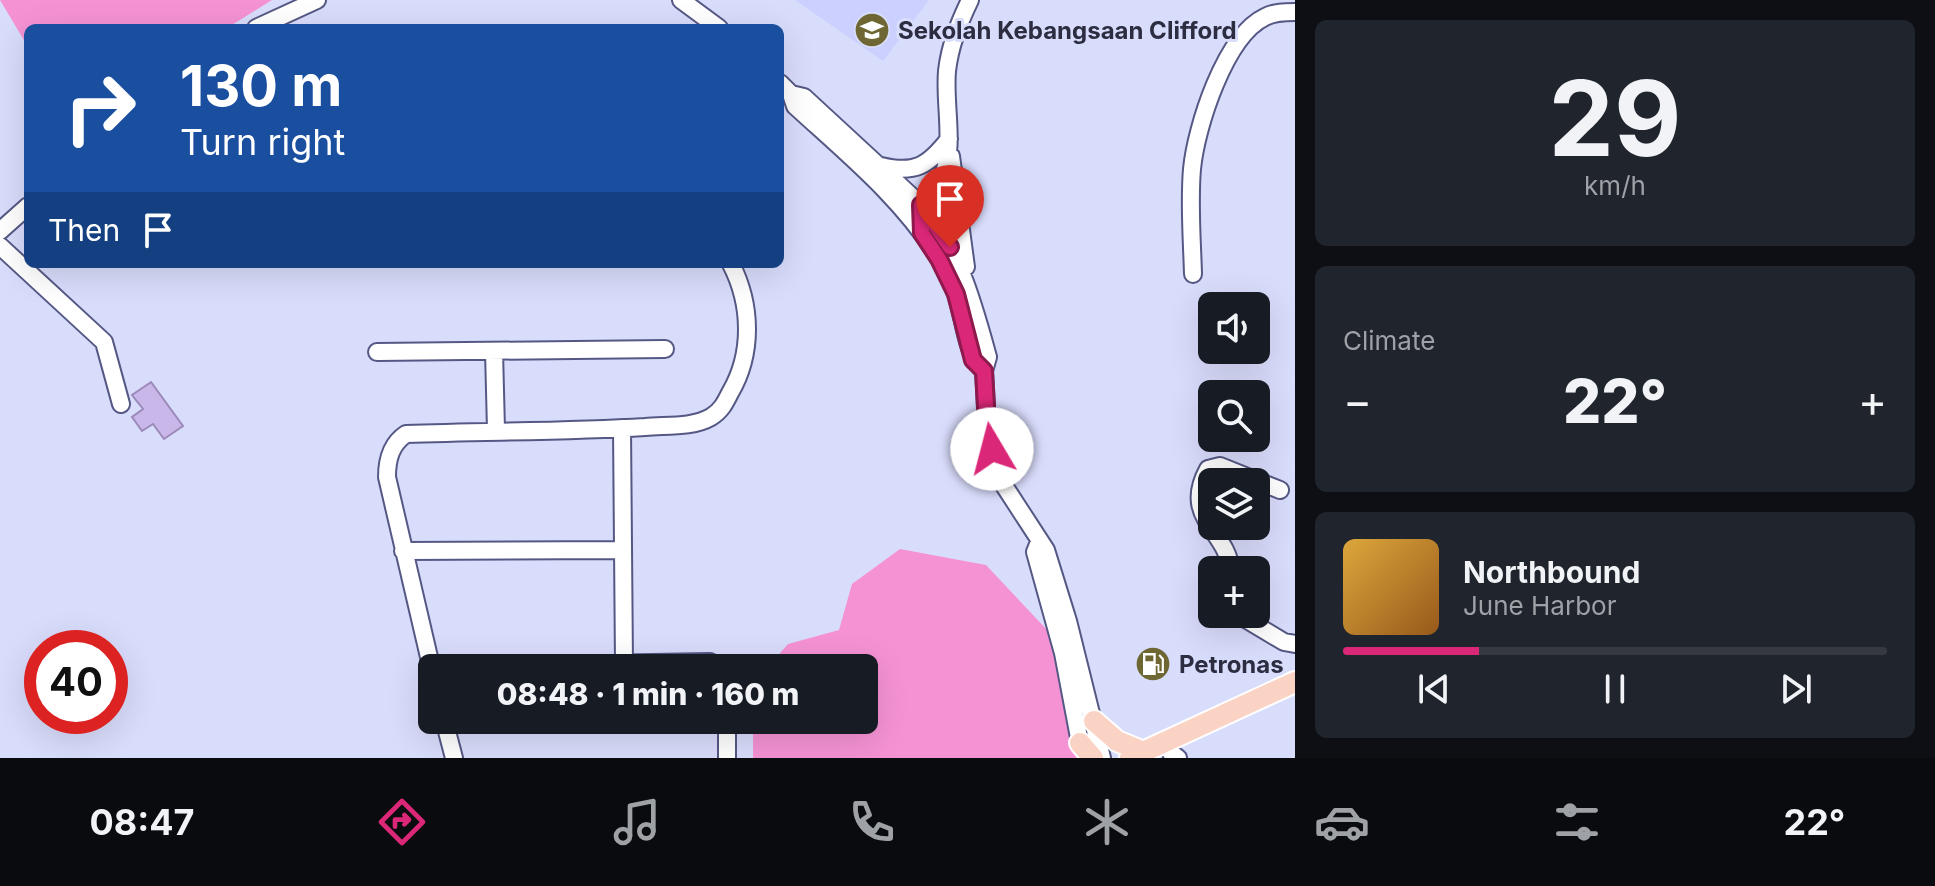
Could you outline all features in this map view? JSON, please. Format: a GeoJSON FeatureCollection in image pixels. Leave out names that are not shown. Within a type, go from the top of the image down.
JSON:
{"type":"FeatureCollection","features":[{"type":"Feature","properties":{"kind":"main road"},"geometry":{"type":"LineString","coordinates":[[1094,721],[1117,741],[1153,753],[1295,682]]}},
{"type":"Feature","properties":{"kind":"street"},"geometry":{"type":"LineString","coordinates":[[267,24],[317,0]]}},
{"type":"Feature","properties":{"kind":"street"},"geometry":{"type":"LineString","coordinates":[[681,0],[714,24]]}},
{"type":"Feature","properties":{"kind":"street"},"geometry":{"type":"LineString","coordinates":[[970,0],[959,23],[947,70],[950,147],[968,285],[988,357],[984,371],[987,425],[1005,487],[1046,550],[1102,758]]}},
{"type":"Feature","properties":{"kind":"street"},"geometry":{"type":"LineString","coordinates":[[1193,274],[1192,170],[1203,121],[1230,54],[1252,25],[1266,16],[1295,12]]}},
{"type":"Feature","properties":{"kind":"street"},"geometry":{"type":"LineString","coordinates":[[786,88],[804,97],[921,205],[950,247],[968,285]]}},
{"type":"Feature","properties":{"kind":"street"},"geometry":{"type":"LineString","coordinates":[[786,88],[795,106],[889,194],[922,233],[956,294],[973,360],[984,371]]}},
{"type":"Feature","properties":{"kind":"street"},"geometry":{"type":"LineString","coordinates":[[880,165],[911,170],[950,147]]}},
{"type":"Feature","properties":{"kind":"street"},"geometry":{"type":"LineString","coordinates":[[922,233],[921,205],[934,191],[950,147]]}},
{"type":"Feature","properties":{"kind":"street"},"geometry":{"type":"LineString","coordinates":[[889,194],[921,205]]}},
{"type":"Feature","properties":{"kind":"street"},"geometry":{"type":"LineString","coordinates":[[0,231],[24,210]]}},
{"type":"Feature","properties":{"kind":"street"},"geometry":{"type":"LineString","coordinates":[[0,246],[104,342],[121,404]]}},
{"type":"Feature","properties":{"kind":"street"},"geometry":{"type":"LineString","coordinates":[[429,654],[387,477],[387,460],[397,440],[406,434],[697,423],[720,410],[741,371],[747,350],[745,311],[732,268]]}},
{"type":"Feature","properties":{"kind":"street"},"geometry":{"type":"LineString","coordinates":[[377,352],[665,349]]}},
{"type":"Feature","properties":{"kind":"street"},"geometry":{"type":"LineString","coordinates":[[494,351],[496,430]]}},
{"type":"Feature","properties":{"kind":"street"},"geometry":{"type":"LineString","coordinates":[[622,428],[624,654]]}},
{"type":"Feature","properties":{"kind":"street"},"geometry":{"type":"LineString","coordinates":[[1229,556],[1201,513],[1201,487],[1208,469],[1220,466],[1280,490]]}},
{"type":"Feature","properties":{"kind":"street"},"geometry":{"type":"LineString","coordinates":[[1039,542],[1035,552],[1063,653],[1085,753]]}},
{"type":"Feature","properties":{"kind":"street"},"geometry":{"type":"LineString","coordinates":[[403,551],[621,550]]}},
{"type":"Feature","properties":{"kind":"street"},"geometry":{"type":"LineString","coordinates":[[1260,628],[1284,642],[1295,644]]}},
{"type":"Feature","properties":{"kind":"street"},"geometry":{"type":"LineString","coordinates":[[448,734],[454,758]]}},
{"type":"Feature","properties":{"kind":"street"},"geometry":{"type":"LineString","coordinates":[[727,734],[727,758]]}},
{"type":"Feature","properties":{"kind":"shaded area"},"geometry":{"type":"Polygon","coordinates":[[[0,0],[272,0],[233,24],[24,24],[24,40],[0,0]]]}},
{"type":"Feature","properties":{"kind":"shaded area","name":"Sekolah Kebangsaan Clifford"},"geometry":{"type":"Polygon","coordinates":[[[795,0],[929,0],[883,61],[795,0]]]}},
{"type":"Feature","properties":{"kind":"shaded area"},"geometry":{"type":"Polygon","coordinates":[[[900,549],[986,565],[1050,633],[1079,758],[753,758],[753,734],[878,734],[878,654],[779,654],[788,644],[839,630],[852,584],[900,549]]]}},
{"type":"Feature","properties":{"kind":"building"},"geometry":{"type":"Polygon","coordinates":[[[151,382],[183,426],[164,439],[153,424],[142,431],[132,417],[143,409],[132,395],[151,382]]]}},
{"type":"Feature","properties":{"kind":"place","name":"Sekolah Kebangsaan Clifford"},"geometry":{"type":"Point","coordinates":[872,30]}},
{"type":"Feature","properties":{"kind":"place","name":"Petronas"},"geometry":{"type":"Point","coordinates":[1153,664]}},
{"type":"Feature","properties":{"kind":"route"},"geometry":{"type":"LineString","coordinates":[[950,247],[921,205],[922,233],[956,294],[973,360],[984,371],[987,425],[992,449]]}}]}
